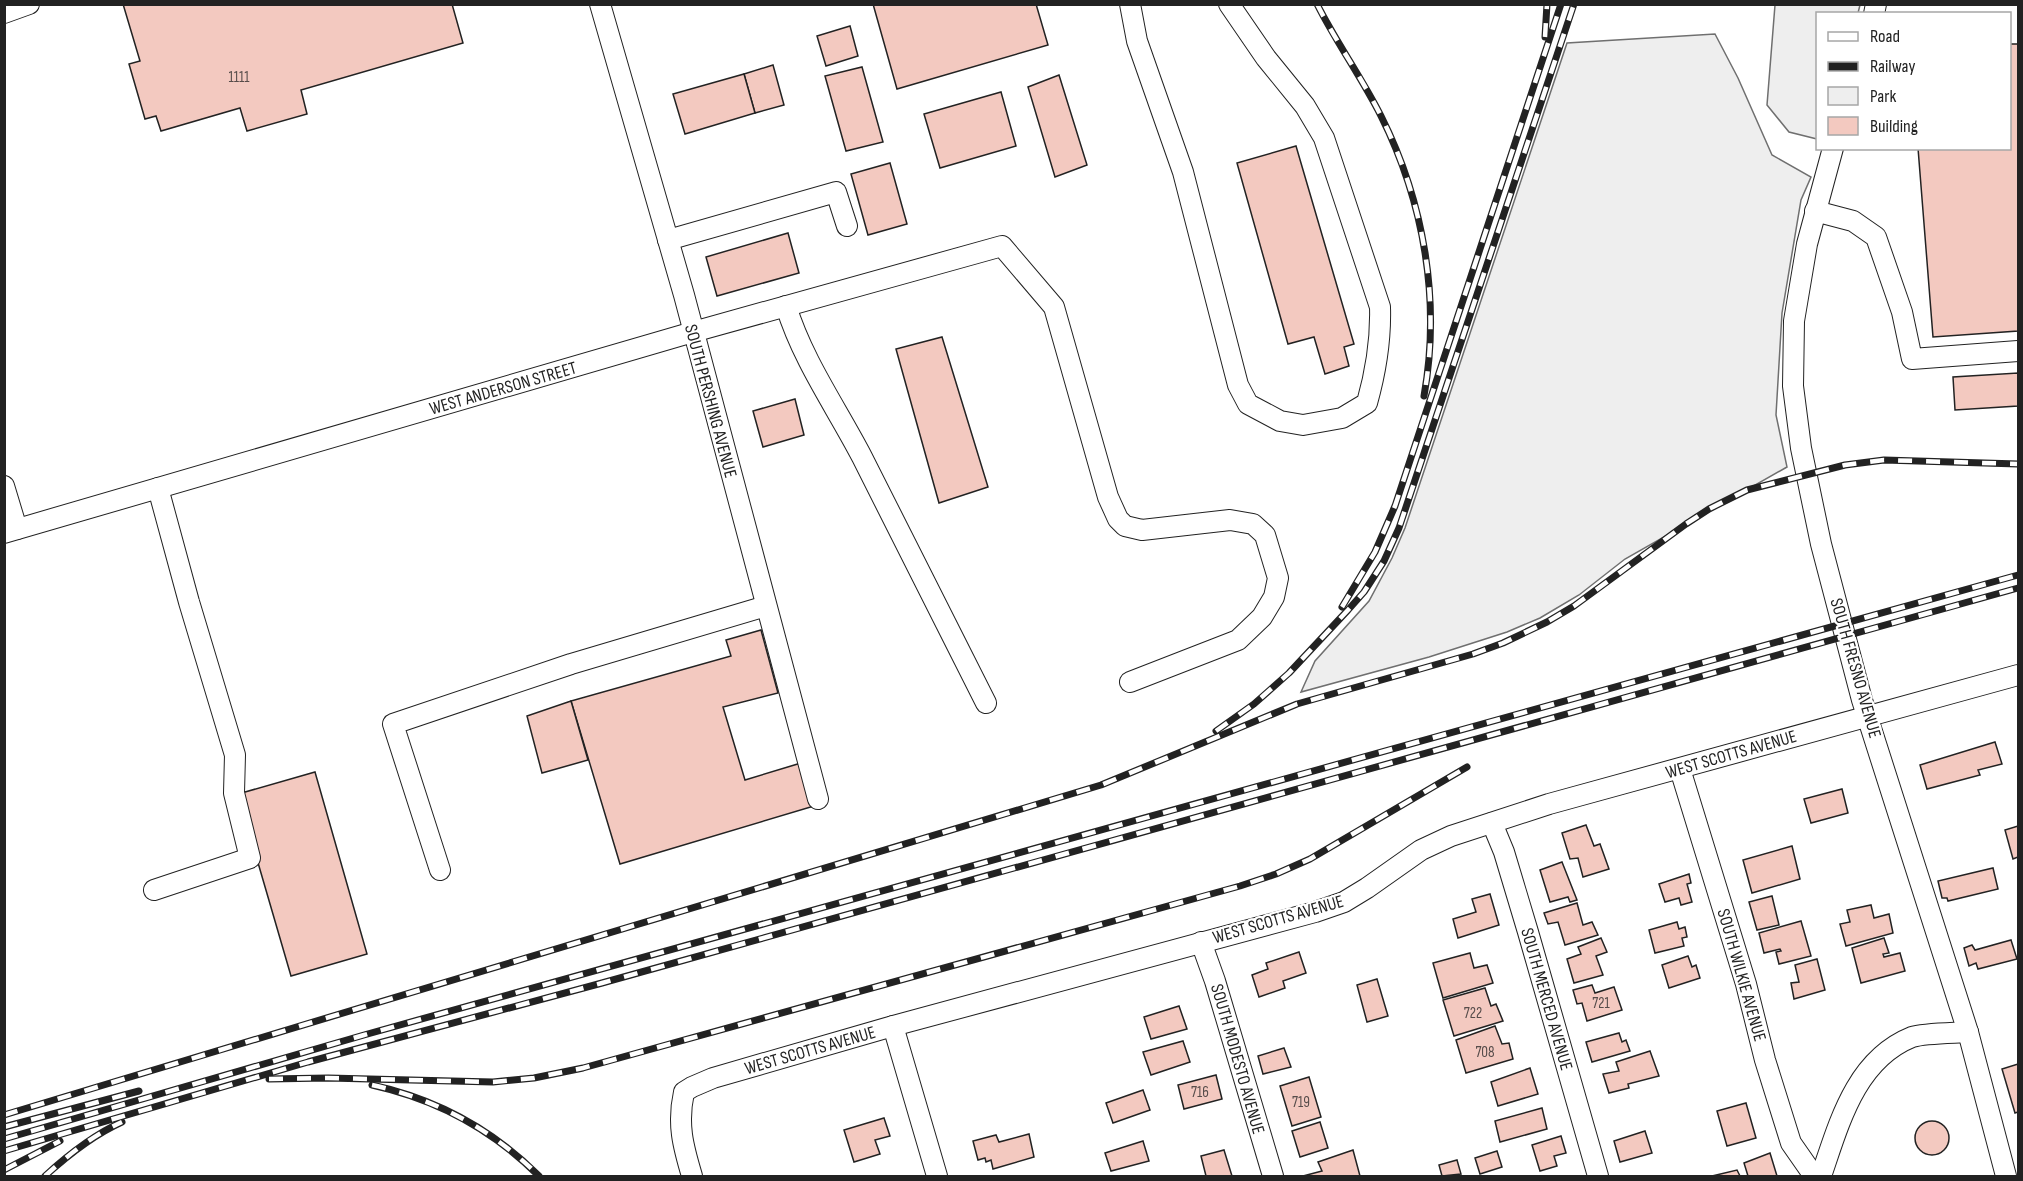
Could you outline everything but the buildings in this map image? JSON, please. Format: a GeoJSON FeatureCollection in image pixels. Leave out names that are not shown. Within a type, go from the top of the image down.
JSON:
{"type":"FeatureCollection","features":[{"type":"Feature","properties":{"kind":"street"},"geometry":{"type":"LineString","coordinates":[[4,13],[29,4]]}},
{"type":"Feature","properties":{"kind":"street","name":"SOUTH PERSHING AVENUE"},"geometry":{"type":"LineString","coordinates":[[600,4],[668,240],[818,799]]}},
{"type":"Feature","properties":{"kind":"street"},"geometry":{"type":"LineString","coordinates":[[1130,4],[1137,41],[1183,172],[1238,385],[1248,404],[1280,421],[1303,425],[1342,418],[1367,403],[1377,363],[1381,333],[1380,307],[1324,138],[1305,106],[1266,58],[1229,4]]}},
{"type":"Feature","properties":{"kind":"street","name":"SOUTH FRESNO AVENUE"},"geometry":{"type":"LineString","coordinates":[[1832,150],[1807,244],[1794,321],[1793,386],[1805,474],[1821,544],[1867,716],[1968,1032],[2007,1176]]}},
{"type":"Feature","properties":{"kind":"street"},"geometry":{"type":"LineString","coordinates":[[668,240],[836,192],[846,226]]}},
{"type":"Feature","properties":{"kind":"street"},"geometry":{"type":"LineString","coordinates":[[1815,211],[1853,221],[1876,237],[1902,312],[1912,359],[2019,351]]}},
{"type":"Feature","properties":{"kind":"street","name":"WEST ANDERSON STREET"},"geometry":{"type":"LineString","coordinates":[[11,531],[693,332],[1002,246],[1054,307],[1108,496],[1118,519],[1125,526],[1142,530],[1230,520],[1253,524],[1264,535],[1278,578],[1274,597],[1262,617],[1238,640],[1130,682]]}},
{"type":"Feature","properties":{"kind":"street"},"geometry":{"type":"LineString","coordinates":[[786,306],[813,372],[861,455],[986,703]]}},
{"type":"Feature","properties":{"kind":"street"},"geometry":{"type":"LineString","coordinates":[[4,486],[11,531]]}},
{"type":"Feature","properties":{"kind":"street"},"geometry":{"type":"LineString","coordinates":[[154,890],[250,858],[234,793],[235,755],[195,624],[158,488]]}},
{"type":"Feature","properties":{"kind":"street"},"geometry":{"type":"LineString","coordinates":[[440,870],[393,724],[571,664],[766,606]]}},
{"type":"Feature","properties":{"kind":"street","name":"WEST SCOTTS AVENUE"},"geometry":{"type":"LineString","coordinates":[[692,1176],[681,1136],[680,1112],[684,1092],[713,1078],[893,1026],[1315,912],[1344,902],[1421,850],[1451,836],[1549,804],[2019,675]]}},
{"type":"Feature","properties":{"kind":"street","name":"SOUTH WILKIE AVENUE"},"geometry":{"type":"LineString","coordinates":[[1680,768],[1791,1143],[1814,1176]]}},
{"type":"Feature","properties":{"kind":"street","name":"SOUTH MERCED AVENUE"},"geometry":{"type":"LineString","coordinates":[[1492,823],[1504,852],[1598,1176]]}},
{"type":"Feature","properties":{"kind":"street","name":"SOUTH MODESTO AVENUE"},"geometry":{"type":"LineString","coordinates":[[1201,942],[1215,981],[1272,1176]]}},
{"type":"Feature","properties":{"kind":"street"},"geometry":{"type":"LineString","coordinates":[[893,1026],[937,1176]]}},
{"type":"Feature","properties":{"kind":"street"},"geometry":{"type":"LineString","coordinates":[[1821,1176],[1842,1113],[1868,1071],[1888,1052],[1913,1036],[1968,1032]]}},
{"type":"Feature","properties":{"kind":"green space"},"geometry":{"type":"Polygon","coordinates":[[[1775,5],[1860,5],[1858,12],[1816,12],[1816,139],[1789,132],[1767,105],[1775,5]]]}},
{"type":"Feature","properties":{"kind":"green space"},"geometry":{"type":"Polygon","coordinates":[[[1715,34],[1738,78],[1772,155],[1811,177],[1801,200],[1782,313],[1776,415],[1787,467],[1625,559],[1579,595],[1540,618],[1507,632],[1429,657],[1301,692],[1315,661],[1369,601],[1405,528],[1567,43],[1715,34]]]}},
{"type":"Feature","properties":{"kind":"railway"},"geometry":{"type":"LineString","coordinates":[[1317,4],[1381,116],[1396,149],[1418,217],[1429,288],[1429,360],[1424,396]]}},
{"type":"Feature","properties":{"kind":"railway"},"geometry":{"type":"LineString","coordinates":[[1545,37],[1547,4]]}},
{"type":"Feature","properties":{"kind":"railway"},"geometry":{"type":"LineString","coordinates":[[1342,607],[1375,552],[1395,506],[1561,4]]}},
{"type":"Feature","properties":{"kind":"railway"},"geometry":{"type":"LineString","coordinates":[[1216,731],[1254,704],[1289,673],[1364,592],[1384,561],[1399,528],[1574,4]]}},
{"type":"Feature","properties":{"kind":"railway"},"geometry":{"type":"LineString","coordinates":[[4,1115],[1101,785],[1297,704],[1473,654],[1503,643],[1574,606],[1686,524],[1709,509],[1747,490],[1845,465],[1884,460],[2018,464]]}},
{"type":"Feature","properties":{"kind":"railway"},"geometry":{"type":"LineString","coordinates":[[4,1139],[364,1035],[2018,575]]}},
{"type":"Feature","properties":{"kind":"railway"},"geometry":{"type":"LineString","coordinates":[[4,1151],[308,1062],[602,983],[2018,588]]}},
{"type":"Feature","properties":{"kind":"railway"},"geometry":{"type":"LineString","coordinates":[[269,1079],[493,1082],[534,1078],[583,1068],[1240,886],[1276,874],[1310,859],[1467,767]]}},
{"type":"Feature","properties":{"kind":"railway"},"geometry":{"type":"LineString","coordinates":[[372,1085],[419,1099],[462,1118],[502,1144],[539,1176]]}},
{"type":"Feature","properties":{"kind":"railway"},"geometry":{"type":"LineString","coordinates":[[4,1127],[139,1091]]}},
{"type":"Feature","properties":{"kind":"railway"},"geometry":{"type":"LineString","coordinates":[[45,1176],[81,1146],[122,1122]]}},
{"type":"Feature","properties":{"kind":"railway"},"geometry":{"type":"LineString","coordinates":[[4,1170],[60,1141]]}}]}
